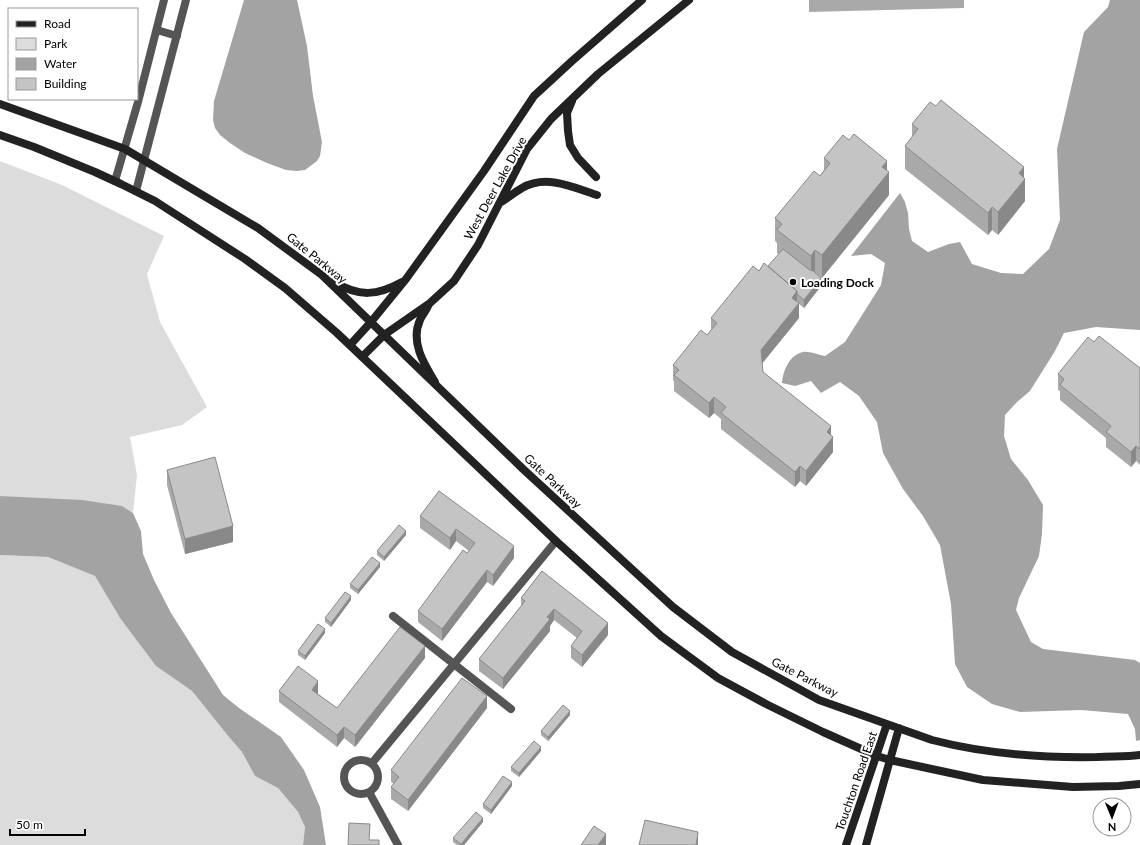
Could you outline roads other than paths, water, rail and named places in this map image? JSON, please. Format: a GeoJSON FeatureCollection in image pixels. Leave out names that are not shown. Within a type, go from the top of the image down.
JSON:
{"type":"FeatureCollection","features":[{"type":"Feature","properties":{"kind":"main road","name":"West Deer Lake Drive"},"geometry":{"type":"LineString","coordinates":[[350,345],[406,279],[484,171],[534,96],[642,0]]}},
{"type":"Feature","properties":{"kind":"main road","name":"West Deer Lake Drive"},"geometry":{"type":"LineString","coordinates":[[362,358],[384,335],[430,303],[454,281],[478,245],[527,150],[551,119],[598,74],[690,0]]}},
{"type":"Feature","properties":{"kind":"main road"},"geometry":{"type":"LineString","coordinates":[[573,98],[567,113],[570,144],[578,158],[596,178]]}},
{"type":"Feature","properties":{"kind":"main road","name":"Gate Parkway"},"geometry":{"type":"LineString","coordinates":[[0,104],[125,149],[258,228],[322,275],[523,469],[673,607],[732,652],[819,700],[932,740],[969,749],[1026,756],[1078,757],[1140,755]]}},
{"type":"Feature","properties":{"kind":"main road"},"geometry":{"type":"LineString","coordinates":[[0,135],[41,149],[115,181],[155,201],[245,259],[284,288],[350,345],[556,541],[661,636],[718,678],[823,732],[877,756],[890,760],[983,780],[1014,783],[1073,787],[1140,784]]}},
{"type":"Feature","properties":{"kind":"main road"},"geometry":{"type":"LineString","coordinates":[[499,204],[523,187],[538,182],[554,182],[597,195]]}},
{"type":"Feature","properties":{"kind":"main road"},"geometry":{"type":"LineString","coordinates":[[322,275],[343,288],[359,292],[373,293],[388,290],[406,279]]}},
{"type":"Feature","properties":{"kind":"main road"},"geometry":{"type":"LineString","coordinates":[[430,303],[420,321],[417,335],[418,346],[422,360],[441,391]]}},
{"type":"Feature","properties":{"kind":"main road","name":"Touchton Road East"},"geometry":{"type":"LineString","coordinates":[[846,845],[887,724]]}},
{"type":"Feature","properties":{"kind":"main road","name":"Touchton Road East"},"geometry":{"type":"LineString","coordinates":[[866,845],[899,728]]}},
{"type":"Feature","properties":{"kind":"street"},"geometry":{"type":"LineString","coordinates":[[138,99],[164,0]]}},
{"type":"Feature","properties":{"kind":"street"},"geometry":{"type":"LineString","coordinates":[[136,192],[186,0]]}},
{"type":"Feature","properties":{"kind":"street"},"geometry":{"type":"LineString","coordinates":[[156,30],[177,36]]}},
{"type":"Feature","properties":{"kind":"street"},"geometry":{"type":"LineString","coordinates":[[115,181],[138,100]]}},
{"type":"Feature","properties":{"kind":"street"},"geometry":{"type":"LineString","coordinates":[[372,763],[556,541]]}},
{"type":"Feature","properties":{"kind":"street"},"geometry":{"type":"LineString","coordinates":[[393,616],[511,709]]}},
{"type":"Feature","properties":{"kind":"street"},"geometry":{"type":"LineString","coordinates":[[362,759],[372,763],[376,768],[379,779],[374,789],[369,792],[363,794],[352,792],[345,783],[344,771],[351,762],[362,759]]}},
{"type":"Feature","properties":{"kind":"street"},"geometry":{"type":"LineString","coordinates":[[369,792],[398,845]]}},
{"type":"Feature","properties":{"kind":"water"},"geometry":{"type":"Polygon","coordinates":[[[244,0],[297,0],[307,46],[313,96],[322,142],[320,156],[317,161],[305,170],[286,170],[245,153],[220,135],[215,128],[213,120],[214,101],[244,0]]]}},
{"type":"Feature","properties":{"kind":"water"},"geometry":{"type":"Polygon","coordinates":[[[1110,0],[1140,0],[1140,330],[1096,327],[1064,333],[1055,351],[1030,391],[1005,415],[1004,436],[1011,459],[1028,480],[1043,505],[1042,534],[1039,556],[1019,598],[1016,610],[1031,642],[1043,649],[1135,660],[1140,663],[1140,740],[1136,741],[1135,729],[1128,714],[1081,710],[1020,712],[992,704],[967,687],[955,664],[951,604],[940,545],[923,516],[903,489],[883,453],[877,422],[859,396],[840,382],[821,393],[811,381],[795,386],[782,383],[785,369],[794,356],[803,352],[808,352],[825,356],[845,342],[881,285],[885,263],[871,254],[851,256],[900,193],[905,202],[908,213],[909,229],[912,241],[928,252],[949,244],[960,242],[972,264],[1001,273],[1023,274],[1049,249],[1060,220],[1057,149],[1084,32],[1108,7],[1110,0]]]}},
{"type":"Feature","properties":{"kind":"water"},"geometry":{"type":"Polygon","coordinates":[[[0,496],[82,500],[122,506],[133,513],[141,531],[143,554],[154,580],[171,613],[223,695],[281,737],[304,770],[320,807],[326,845],[303,845],[305,827],[298,812],[278,788],[255,776],[242,752],[192,691],[156,666],[120,618],[95,576],[48,557],[0,555],[0,496]]]}},
{"type":"Feature","properties":{"kind":"place","name":"Loading Dock"},"geometry":{"type":"Point","coordinates":[793,282]}}]}
